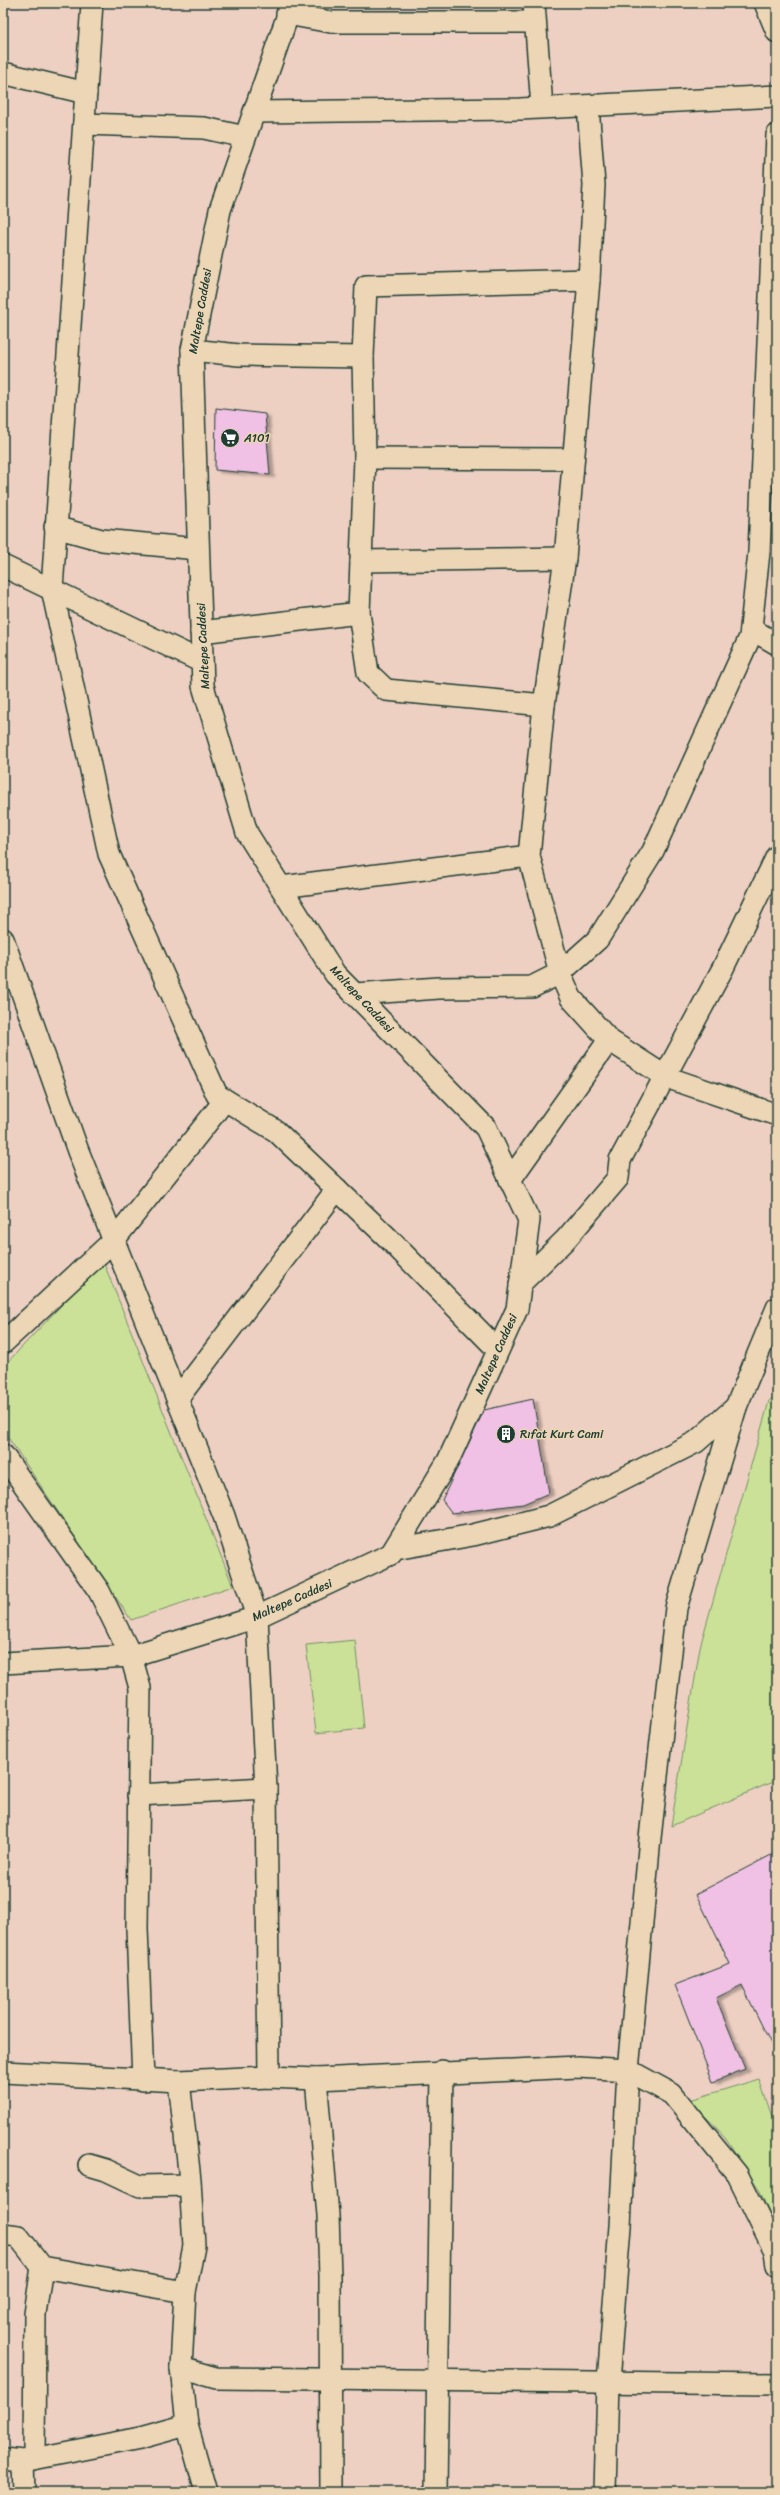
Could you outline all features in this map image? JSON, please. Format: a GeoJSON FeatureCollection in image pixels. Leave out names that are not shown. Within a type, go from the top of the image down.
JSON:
{"type":"FeatureCollection","features":[{"type":"Feature","properties":{"kind":"street"},"geometry":{"type":"LineString","coordinates":[[92,3],[55,527],[52,589],[109,854],[217,1095],[276,1131],[337,1189],[498,1350]]}},
{"type":"Feature","properties":{"kind":"street"},"geometry":{"type":"LineString","coordinates":[[765,3],[777,31],[777,41]]}},
{"type":"Feature","properties":{"kind":"street"},"geometry":{"type":"LineString","coordinates":[[290,9],[331,22],[534,12],[542,108]]}},
{"type":"Feature","properties":{"kind":"street","name":"Maltepe Caddesi"},"geometry":{"type":"LineString","coordinates":[[3,1663],[131,1656],[257,1617],[391,1554],[448,1460],[517,1309],[529,1220],[486,1128],[335,974],[247,833],[202,686],[192,350],[220,210],[290,9]]}},
{"type":"Feature","properties":{"kind":"street"},"geometry":{"type":"LineString","coordinates":[[3,73],[86,94]]}},
{"type":"Feature","properties":{"kind":"street"},"geometry":{"type":"LineString","coordinates":[[254,112],[542,108],[777,96]]}},
{"type":"Feature","properties":{"kind":"street"},"geometry":{"type":"LineString","coordinates":[[588,106],[594,185],[589,280],[572,459],[565,558],[544,705],[529,856],[560,973],[571,998],[609,1040],[666,1077],[777,1115]]}},
{"type":"Feature","properties":{"kind":"street"},"geometry":{"type":"LineString","coordinates":[[84,124],[204,128],[245,136]]}},
{"type":"Feature","properties":{"kind":"street"},"geometry":{"type":"LineString","coordinates":[[355,994],[439,988],[532,987],[560,973],[598,939],[653,851],[750,637],[770,440],[777,135]]}},
{"type":"Feature","properties":{"kind":"street"},"geometry":{"type":"LineString","coordinates":[[544,705],[386,690],[368,673],[359,613],[365,458],[363,357],[366,286],[589,280]]}},
{"type":"Feature","properties":{"kind":"street"},"geometry":{"type":"LineString","coordinates":[[192,350],[239,355],[363,357]]}},
{"type":"Feature","properties":{"kind":"street"},"geometry":{"type":"LineString","coordinates":[[365,458],[572,459]]}},
{"type":"Feature","properties":{"kind":"street"},"geometry":{"type":"LineString","coordinates":[[55,527],[102,540],[198,549]]}},
{"type":"Feature","properties":{"kind":"street"},"geometry":{"type":"LineString","coordinates":[[361,561],[565,558]]}},
{"type":"Feature","properties":{"kind":"street"},"geometry":{"type":"LineString","coordinates":[[3,566],[202,662]]}},
{"type":"Feature","properties":{"kind":"street"},"geometry":{"type":"LineString","coordinates":[[201,632],[359,613]]}},
{"type":"Feature","properties":{"kind":"street"},"geometry":{"type":"LineString","coordinates":[[751,629],[777,644]]}},
{"type":"Feature","properties":{"kind":"street"},"geometry":{"type":"LineString","coordinates":[[281,887],[529,856]]}},
{"type":"Feature","properties":{"kind":"street"},"geometry":{"type":"LineString","coordinates":[[520,1284],[566,1239],[618,1178],[620,1160],[666,1077],[723,968],[777,856]]}},
{"type":"Feature","properties":{"kind":"street"},"geometry":{"type":"LineString","coordinates":[[3,939],[78,1151],[224,1516],[257,1617],[266,1788],[269,2077]]}},
{"type":"Feature","properties":{"kind":"street"},"geometry":{"type":"LineString","coordinates":[[510,1180],[609,1040]]}},
{"type":"Feature","properties":{"kind":"street"},"geometry":{"type":"LineString","coordinates":[[3,1343],[114,1240],[225,1100]]}},
{"type":"Feature","properties":{"kind":"street"},"geometry":{"type":"LineString","coordinates":[[178,1398],[337,1189]]}},
{"type":"Feature","properties":{"kind":"street"},"geometry":{"type":"LineString","coordinates":[[605,2492],[608,2382],[620,2226],[628,2070],[649,1846],[676,1608],[736,1408],[777,1308]]}},
{"type":"Feature","properties":{"kind":"street"},"geometry":{"type":"LineString","coordinates":[[394,1549],[474,1535],[549,1516],[696,1442],[736,1408]]}},
{"type":"Feature","properties":{"kind":"street"},"geometry":{"type":"LineString","coordinates":[[3,1455],[99,1591],[131,1656],[140,1688],[137,1928],[143,2080]]}},
{"type":"Feature","properties":{"kind":"street"},"geometry":{"type":"LineString","coordinates":[[138,1795],[266,1788]]}},
{"type":"Feature","properties":{"kind":"street"},"geometry":{"type":"LineString","coordinates":[[3,2072],[179,2081],[269,2077],[316,2079],[442,2071],[578,2067],[628,2070],[672,2094],[737,2174],[775,2251],[777,2266]]}},
{"type":"Feature","properties":{"kind":"street"},"geometry":{"type":"LineString","coordinates":[[436,2492],[442,2071]]}},
{"type":"Feature","properties":{"kind":"street"},"geometry":{"type":"LineString","coordinates":[[316,2079],[328,2215],[332,2492]]}},
{"type":"Feature","properties":{"kind":"street"},"geometry":{"type":"LineString","coordinates":[[179,2081],[190,2184],[194,2246],[185,2292],[181,2368],[187,2425],[206,2492]]}},
{"type":"Feature","properties":{"kind":"street"},"geometry":{"type":"LineString","coordinates":[[89,2165],[106,2170],[140,2186],[190,2184]]}},
{"type":"Feature","properties":{"kind":"street"},"geometry":{"type":"LineString","coordinates":[[3,2234],[18,2236],[42,2267],[185,2292]]}},
{"type":"Feature","properties":{"kind":"street"},"geometry":{"type":"LineString","coordinates":[[24,2492],[29,2460],[35,2314],[42,2267]]}},
{"type":"Feature","properties":{"kind":"street"},"geometry":{"type":"LineString","coordinates":[[181,2368],[216,2378],[331,2378],[438,2382],[777,2384]]}},
{"type":"Feature","properties":{"kind":"street"},"geometry":{"type":"LineString","coordinates":[[3,2459],[29,2460],[140,2438],[187,2425]]}},
{"type":"Feature","properties":{"kind":"green space"},"geometry":{"type":"Polygon","coordinates":[[[103,1261],[233,1586],[131,1620],[3,1430],[3,1367],[103,1261]]]}},
{"type":"Feature","properties":{"kind":"green space"},"geometry":{"type":"Polygon","coordinates":[[[777,1393],[777,1780],[671,1826],[700,1647],[769,1401],[777,1393]]]}},
{"type":"Feature","properties":{"kind":"green space"},"geometry":{"type":"Polygon","coordinates":[[[355,1640],[364,1728],[316,1733],[306,1645],[355,1640]]]}},
{"type":"Feature","properties":{"kind":"green space"},"geometry":{"type":"Polygon","coordinates":[[[759,2079],[777,2131],[777,2231],[759,2189],[725,2137],[690,2100],[759,2079]]]}},
{"type":"Feature","properties":{"kind":"building"},"geometry":{"type":"Polygon","coordinates":[[[216,408],[265,414],[270,475],[215,470],[216,408]]]}},
{"type":"Feature","properties":{"kind":"building","name":"Rıfat Kurt Cami"},"geometry":{"type":"Polygon","coordinates":[[[533,1399],[549,1493],[523,1504],[452,1513],[442,1500],[484,1410],[533,1399]]]}},
{"type":"Feature","properties":{"kind":"building"},"geometry":{"type":"Polygon","coordinates":[[[777,1852],[777,2056],[742,1985],[716,1998],[745,2069],[713,2082],[675,1985],[730,1964],[696,1894],[777,1852]]]}},
{"type":"Feature","properties":{"kind":"place","name":"A101"},"geometry":{"type":"Point","coordinates":[230,438]}},
{"type":"Feature","properties":{"kind":"place","name":"Rıfat Kurt Cami"},"geometry":{"type":"Point","coordinates":[506,1434]}}]}
